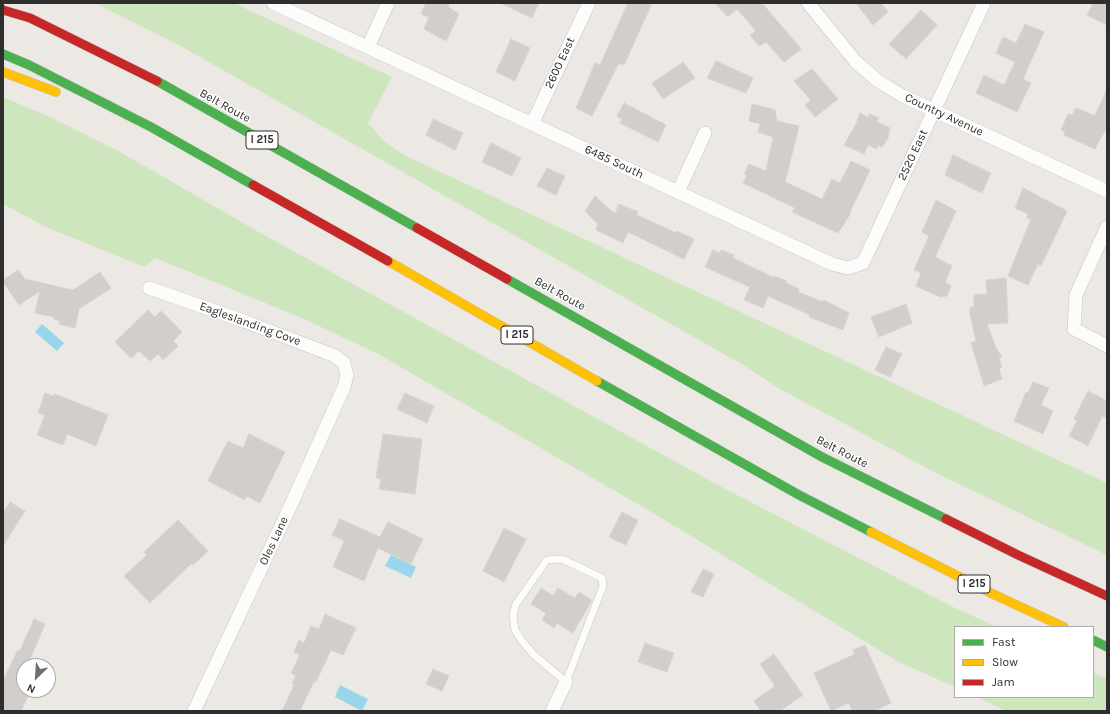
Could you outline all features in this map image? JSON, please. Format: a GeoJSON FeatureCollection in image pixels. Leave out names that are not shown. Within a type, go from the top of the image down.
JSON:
{"type":"FeatureCollection","features":[{"type":"Feature","properties":{"kind":"highway"},"geometry":{"type":"LineString","coordinates":[[3,5],[30,18]]}},
{"type":"Feature","properties":{"kind":"highway","name":"Belt Route"},"geometry":{"type":"LineString","coordinates":[[3,10],[30,18],[159,82],[822,457],[1018,555],[1107,596]]}},
{"type":"Feature","properties":{"kind":"highway","name":"I 215"},"geometry":{"type":"LineString","coordinates":[[3,54],[29,65],[151,127],[799,495],[995,595],[1062,626]]}},
{"type":"Feature","properties":{"kind":"highway"},"geometry":{"type":"LineString","coordinates":[[3,72],[62,94]]}},
{"type":"Feature","properties":{"kind":"highway"},"geometry":{"type":"LineString","coordinates":[[77,100],[151,127]]}},
{"type":"Feature","properties":{"kind":"highway"},"geometry":{"type":"LineString","coordinates":[[1094,640],[1107,647]]}},
{"type":"Feature","properties":{"kind":"street","name":"6485 South"},"geometry":{"type":"LineString","coordinates":[[274,3],[832,264],[848,268],[862,263]]}},
{"type":"Feature","properties":{"kind":"street"},"geometry":{"type":"LineString","coordinates":[[368,47],[388,3]]}},
{"type":"Feature","properties":{"kind":"street","name":"2600 East"},"geometry":{"type":"LineString","coordinates":[[532,124],[588,3]]}},
{"type":"Feature","properties":{"kind":"street","name":"Country Avenue"},"geometry":{"type":"LineString","coordinates":[[808,3],[856,62],[878,81],[903,96],[1107,191]]}},
{"type":"Feature","properties":{"kind":"street","name":"2520 East"},"geometry":{"type":"LineString","coordinates":[[862,263],[984,3]]}},
{"type":"Feature","properties":{"kind":"street"},"geometry":{"type":"LineString","coordinates":[[678,192],[705,134]]}},
{"type":"Feature","properties":{"kind":"street"},"geometry":{"type":"LineString","coordinates":[[1107,226],[1076,295],[1074,329],[1107,346]]}},
{"type":"Feature","properties":{"kind":"street","name":"Eagleslanding Cove"},"geometry":{"type":"LineString","coordinates":[[149,288],[244,321],[335,356],[344,363],[346,368]]}},
{"type":"Feature","properties":{"kind":"street","name":"Oles Lane"},"geometry":{"type":"LineString","coordinates":[[194,711],[274,542],[344,387],[347,375],[346,368]]}},
{"type":"Feature","properties":{"kind":"street"},"geometry":{"type":"LineString","coordinates":[[552,711],[566,682]]}},
{"type":"Feature","properties":{"kind":"lane"},"geometry":{"type":"LineString","coordinates":[[562,559],[602,578],[603,586],[566,682],[534,655],[515,630],[513,615],[516,604],[547,560],[562,559]]}},
{"type":"Feature","properties":{"kind":"green space"},"geometry":{"type":"Polygon","coordinates":[[[95,3],[234,3],[392,77],[368,123],[384,141],[404,155],[1107,483],[1107,555],[936,473],[780,389],[745,366],[177,44],[95,3]]]}},
{"type":"Feature","properties":{"kind":"green space"},"geometry":{"type":"Polygon","coordinates":[[[3,97],[50,117],[122,153],[264,235],[714,483],[953,607],[995,626],[954,626],[954,687],[897,661],[653,513],[378,354],[302,318],[155,258],[144,267],[46,227],[3,204],[3,97]]]}},
{"type":"Feature","properties":{"kind":"green space"},"geometry":{"type":"Polygon","coordinates":[[[1094,672],[1107,679],[1107,711],[1006,711],[979,698],[1094,698],[1094,672]]]}},
{"type":"Feature","properties":{"kind":"water"},"geometry":{"type":"Polygon","coordinates":[[[42,324],[64,343],[57,351],[35,332],[42,324]]]}},
{"type":"Feature","properties":{"kind":"water"},"geometry":{"type":"Polygon","coordinates":[[[391,555],[416,567],[411,578],[385,566],[391,555]]]}},
{"type":"Feature","properties":{"kind":"water"},"geometry":{"type":"Polygon","coordinates":[[[340,685],[368,699],[362,711],[335,697],[340,685]]]}},
{"type":"Feature","properties":{"kind":"building"},"geometry":{"type":"Polygon","coordinates":[[[426,3],[450,3],[448,7],[459,14],[446,41],[424,29],[429,17],[421,14],[426,3]]]}},
{"type":"Feature","properties":{"kind":"building"},"geometry":{"type":"Polygon","coordinates":[[[500,3],[539,3],[532,18],[500,3]]]}},
{"type":"Feature","properties":{"kind":"building"},"geometry":{"type":"Polygon","coordinates":[[[628,3],[652,3],[624,65],[619,63],[592,116],[576,108],[595,63],[600,65],[628,3]]]}},
{"type":"Feature","properties":{"kind":"building"},"geometry":{"type":"Polygon","coordinates":[[[715,3],[762,3],[801,49],[784,62],[766,42],[759,46],[750,35],[756,31],[737,9],[728,17],[715,3]]]}},
{"type":"Feature","properties":{"kind":"building"},"geometry":{"type":"Polygon","coordinates":[[[856,3],[881,3],[888,12],[873,25],[856,3]]]}},
{"type":"Feature","properties":{"kind":"building"},"geometry":{"type":"Polygon","coordinates":[[[1093,3],[1107,3],[1107,25],[1087,15],[1093,3]]]}},
{"type":"Feature","properties":{"kind":"building"},"geometry":{"type":"Polygon","coordinates":[[[921,10],[937,25],[906,59],[889,44],[921,10]]]}},
{"type":"Feature","properties":{"kind":"building"},"geometry":{"type":"Polygon","coordinates":[[[1025,24],[1044,32],[1023,79],[1031,83],[1017,112],[976,93],[984,75],[1004,85],[1015,62],[996,53],[1003,37],[1016,43],[1025,24]]]}},
{"type":"Feature","properties":{"kind":"building"},"geometry":{"type":"Polygon","coordinates":[[[511,39],[530,48],[515,81],[496,72],[511,39]]]}},
{"type":"Feature","properties":{"kind":"building"},"geometry":{"type":"Polygon","coordinates":[[[716,61],[753,78],[746,93],[707,78],[716,61]]]}},
{"type":"Feature","properties":{"kind":"building"},"geometry":{"type":"Polygon","coordinates":[[[683,62],[695,78],[663,99],[652,83],[683,62]]]}},
{"type":"Feature","properties":{"kind":"building"},"geometry":{"type":"Polygon","coordinates":[[[812,69],[838,99],[815,117],[805,105],[811,100],[794,81],[812,69]]]}},
{"type":"Feature","properties":{"kind":"building"},"geometry":{"type":"Polygon","coordinates":[[[1107,89],[1107,127],[1095,149],[1064,135],[1065,132],[1061,130],[1068,114],[1072,115],[1076,108],[1095,116],[1107,89]]]}},
{"type":"Feature","properties":{"kind":"building"},"geometry":{"type":"Polygon","coordinates":[[[624,103],[666,125],[658,142],[620,123],[622,119],[617,116],[624,103]]]}},
{"type":"Feature","properties":{"kind":"building"},"geometry":{"type":"Polygon","coordinates":[[[752,104],[775,110],[777,121],[799,126],[785,182],[822,199],[832,179],[840,183],[851,161],[870,170],[850,212],[851,213],[838,233],[792,212],[795,208],[743,183],[747,175],[744,174],[749,164],[766,171],[773,137],[758,132],[760,124],[749,121],[752,104]]]}},
{"type":"Feature","properties":{"kind":"building"},"geometry":{"type":"Polygon","coordinates":[[[860,113],[868,117],[869,114],[879,118],[877,122],[890,128],[888,138],[882,147],[878,145],[877,149],[868,145],[864,154],[844,145],[856,124],[860,113]]]}},
{"type":"Feature","properties":{"kind":"building"},"geometry":{"type":"Polygon","coordinates":[[[433,119],[463,133],[455,150],[426,135],[433,119]]]}},
{"type":"Feature","properties":{"kind":"building"},"geometry":{"type":"Polygon","coordinates":[[[491,143],[521,158],[512,176],[482,162],[491,143]]]}},
{"type":"Feature","properties":{"kind":"building"},"geometry":{"type":"Polygon","coordinates":[[[953,155],[991,173],[982,193],[945,175],[953,155]]]}},
{"type":"Feature","properties":{"kind":"building"},"geometry":{"type":"Polygon","coordinates":[[[547,168],[565,176],[556,195],[537,186],[547,168]]]}},
{"type":"Feature","properties":{"kind":"building"},"geometry":{"type":"Polygon","coordinates":[[[1023,188],[1067,211],[1041,266],[1038,264],[1028,285],[1008,276],[1031,219],[1027,218],[1028,214],[1015,208],[1023,188]]]}},
{"type":"Feature","properties":{"kind":"building"},"geometry":{"type":"Polygon","coordinates":[[[595,196],[615,214],[619,204],[638,212],[637,215],[676,233],[677,231],[694,239],[684,259],[628,232],[623,243],[596,230],[598,224],[585,211],[595,196]]]}},
{"type":"Feature","properties":{"kind":"building"},"geometry":{"type":"Polygon","coordinates":[[[936,200],[956,211],[935,257],[952,266],[945,282],[951,286],[947,296],[940,297],[916,286],[921,273],[914,270],[929,236],[922,232],[936,200]]]}},
{"type":"Feature","properties":{"kind":"building"},"geometry":{"type":"Polygon","coordinates":[[[713,250],[720,253],[721,250],[734,255],[733,258],[773,277],[774,276],[787,281],[786,283],[799,289],[798,292],[823,302],[824,300],[849,313],[843,330],[809,317],[810,315],[768,296],[763,308],[744,300],[750,287],[705,267],[713,250]]]}},
{"type":"Feature","properties":{"kind":"building"},"geometry":{"type":"Polygon","coordinates":[[[18,270],[25,279],[73,290],[100,272],[111,288],[79,309],[75,328],[59,324],[60,321],[54,319],[54,317],[35,313],[40,291],[19,305],[3,282],[3,280],[18,270]]]}},
{"type":"Feature","properties":{"kind":"building"},"geometry":{"type":"Polygon","coordinates":[[[1006,278],[1008,323],[987,324],[996,348],[1002,357],[999,358],[1002,367],[999,369],[1002,379],[984,386],[971,343],[976,341],[970,314],[970,307],[974,307],[974,295],[987,294],[986,280],[1006,278]]]}},
{"type":"Feature","properties":{"kind":"building"},"geometry":{"type":"Polygon","coordinates":[[[906,304],[912,323],[879,337],[871,317],[906,304]]]}},
{"type":"Feature","properties":{"kind":"building"},"geometry":{"type":"Polygon","coordinates":[[[148,310],[155,317],[161,311],[182,332],[173,341],[178,346],[163,360],[158,354],[150,361],[139,351],[131,358],[115,342],[148,310]]]}},
{"type":"Feature","properties":{"kind":"building"},"geometry":{"type":"Polygon","coordinates":[[[886,347],[902,354],[890,377],[875,370],[886,347]]]}},
{"type":"Feature","properties":{"kind":"building"},"geometry":{"type":"Polygon","coordinates":[[[1033,382],[1049,388],[1041,405],[1053,411],[1043,434],[1014,421],[1026,392],[1028,393],[1033,382]]]}},
{"type":"Feature","properties":{"kind":"building"},"geometry":{"type":"Polygon","coordinates":[[[1088,391],[1107,401],[1107,418],[1102,416],[1088,446],[1069,436],[1077,421],[1074,419],[1088,391]]]}},
{"type":"Feature","properties":{"kind":"building"},"geometry":{"type":"Polygon","coordinates":[[[45,393],[54,396],[55,394],[108,415],[96,446],[67,434],[63,445],[37,435],[45,415],[38,413],[45,393]]]}},
{"type":"Feature","properties":{"kind":"building"},"geometry":{"type":"Polygon","coordinates":[[[405,393],[434,406],[427,423],[397,409],[405,393]]]}},
{"type":"Feature","properties":{"kind":"building"},"geometry":{"type":"Polygon","coordinates":[[[249,434],[285,452],[260,503],[247,496],[245,500],[208,481],[228,441],[243,448],[249,434]]]}},
{"type":"Feature","properties":{"kind":"building"},"geometry":{"type":"Polygon","coordinates":[[[383,434],[422,439],[415,494],[379,489],[381,479],[376,478],[383,434]]]}},
{"type":"Feature","properties":{"kind":"building"},"geometry":{"type":"Polygon","coordinates":[[[10,502],[25,511],[3,546],[3,513],[10,502]]]}},
{"type":"Feature","properties":{"kind":"building"},"geometry":{"type":"Polygon","coordinates":[[[622,512],[638,520],[626,545],[609,537],[622,512]]]}},
{"type":"Feature","properties":{"kind":"building"},"geometry":{"type":"Polygon","coordinates":[[[340,519],[380,537],[388,522],[423,539],[411,564],[378,548],[364,581],[333,567],[344,541],[332,535],[340,519]]]}},
{"type":"Feature","properties":{"kind":"building"},"geometry":{"type":"Polygon","coordinates":[[[178,520],[208,551],[193,565],[192,563],[150,603],[124,576],[147,555],[144,552],[178,520]]]}},
{"type":"Feature","properties":{"kind":"building"},"geometry":{"type":"Polygon","coordinates":[[[504,528],[526,539],[504,582],[483,571],[504,528]]]}},
{"type":"Feature","properties":{"kind":"building"},"geometry":{"type":"Polygon","coordinates":[[[703,569],[714,574],[703,597],[691,592],[703,569]]]}},
{"type":"Feature","properties":{"kind":"building"},"geometry":{"type":"Polygon","coordinates":[[[541,588],[553,596],[558,588],[575,598],[579,592],[592,600],[573,633],[557,623],[554,628],[542,620],[546,613],[531,604],[541,588]]]}},
{"type":"Feature","properties":{"kind":"building"},"geometry":{"type":"Polygon","coordinates":[[[325,614],[356,628],[343,655],[331,650],[300,711],[282,711],[294,685],[292,684],[296,676],[291,673],[300,655],[294,652],[299,640],[304,643],[311,626],[319,629],[325,614]]]}},
{"type":"Feature","properties":{"kind":"building"},"geometry":{"type":"Polygon","coordinates":[[[34,619],[45,624],[30,658],[16,658],[16,698],[27,698],[21,711],[3,711],[3,680],[18,650],[20,651],[34,619]]]}},
{"type":"Feature","properties":{"kind":"building"},"geometry":{"type":"Polygon","coordinates":[[[645,643],[674,653],[667,672],[638,662],[645,643]]]}},
{"type":"Feature","properties":{"kind":"building"},"geometry":{"type":"Polygon","coordinates":[[[865,645],[891,703],[874,711],[852,711],[849,703],[831,711],[814,673],[855,654],[853,650],[865,645]]]}},
{"type":"Feature","properties":{"kind":"building"},"geometry":{"type":"Polygon","coordinates":[[[774,654],[803,695],[780,711],[761,711],[754,701],[775,686],[760,664],[774,654]]]}},
{"type":"Feature","properties":{"kind":"building"},"geometry":{"type":"Polygon","coordinates":[[[433,669],[449,676],[442,691],[426,684],[433,669]]]}},
{"type":"Feature","properties":{"kind":"traffic: fast"},"geometry":{"type":"LineString","coordinates":[[3,54],[29,65],[151,127],[253,185]]}},
{"type":"Feature","properties":{"kind":"traffic: fast"},"geometry":{"type":"LineString","coordinates":[[157,81],[417,228]]}},
{"type":"Feature","properties":{"kind":"traffic: fast"},"geometry":{"type":"LineString","coordinates":[[507,279],[822,457],[946,519]]}},
{"type":"Feature","properties":{"kind":"traffic: fast"},"geometry":{"type":"LineString","coordinates":[[597,381],[799,495],[871,532]]}},
{"type":"Feature","properties":{"kind":"traffic: fast"},"geometry":{"type":"LineString","coordinates":[[1094,640],[1107,647]]}},
{"type":"Feature","properties":{"kind":"traffic: slow"},"geometry":{"type":"LineString","coordinates":[[3,72],[56,92]]}},
{"type":"Feature","properties":{"kind":"traffic: slow"},"geometry":{"type":"LineString","coordinates":[[388,261],[597,381]]}},
{"type":"Feature","properties":{"kind":"traffic: slow"},"geometry":{"type":"LineString","coordinates":[[871,532],[995,595],[1062,626]]}},
{"type":"Feature","properties":{"kind":"traffic: jam"},"geometry":{"type":"LineString","coordinates":[[3,10],[30,18],[157,81]]}},
{"type":"Feature","properties":{"kind":"traffic: jam"},"geometry":{"type":"LineString","coordinates":[[253,185],[388,261]]}},
{"type":"Feature","properties":{"kind":"traffic: jam"},"geometry":{"type":"LineString","coordinates":[[417,228],[507,279]]}},
{"type":"Feature","properties":{"kind":"traffic: jam"},"geometry":{"type":"LineString","coordinates":[[946,519],[1018,555],[1107,596]]}}]}
